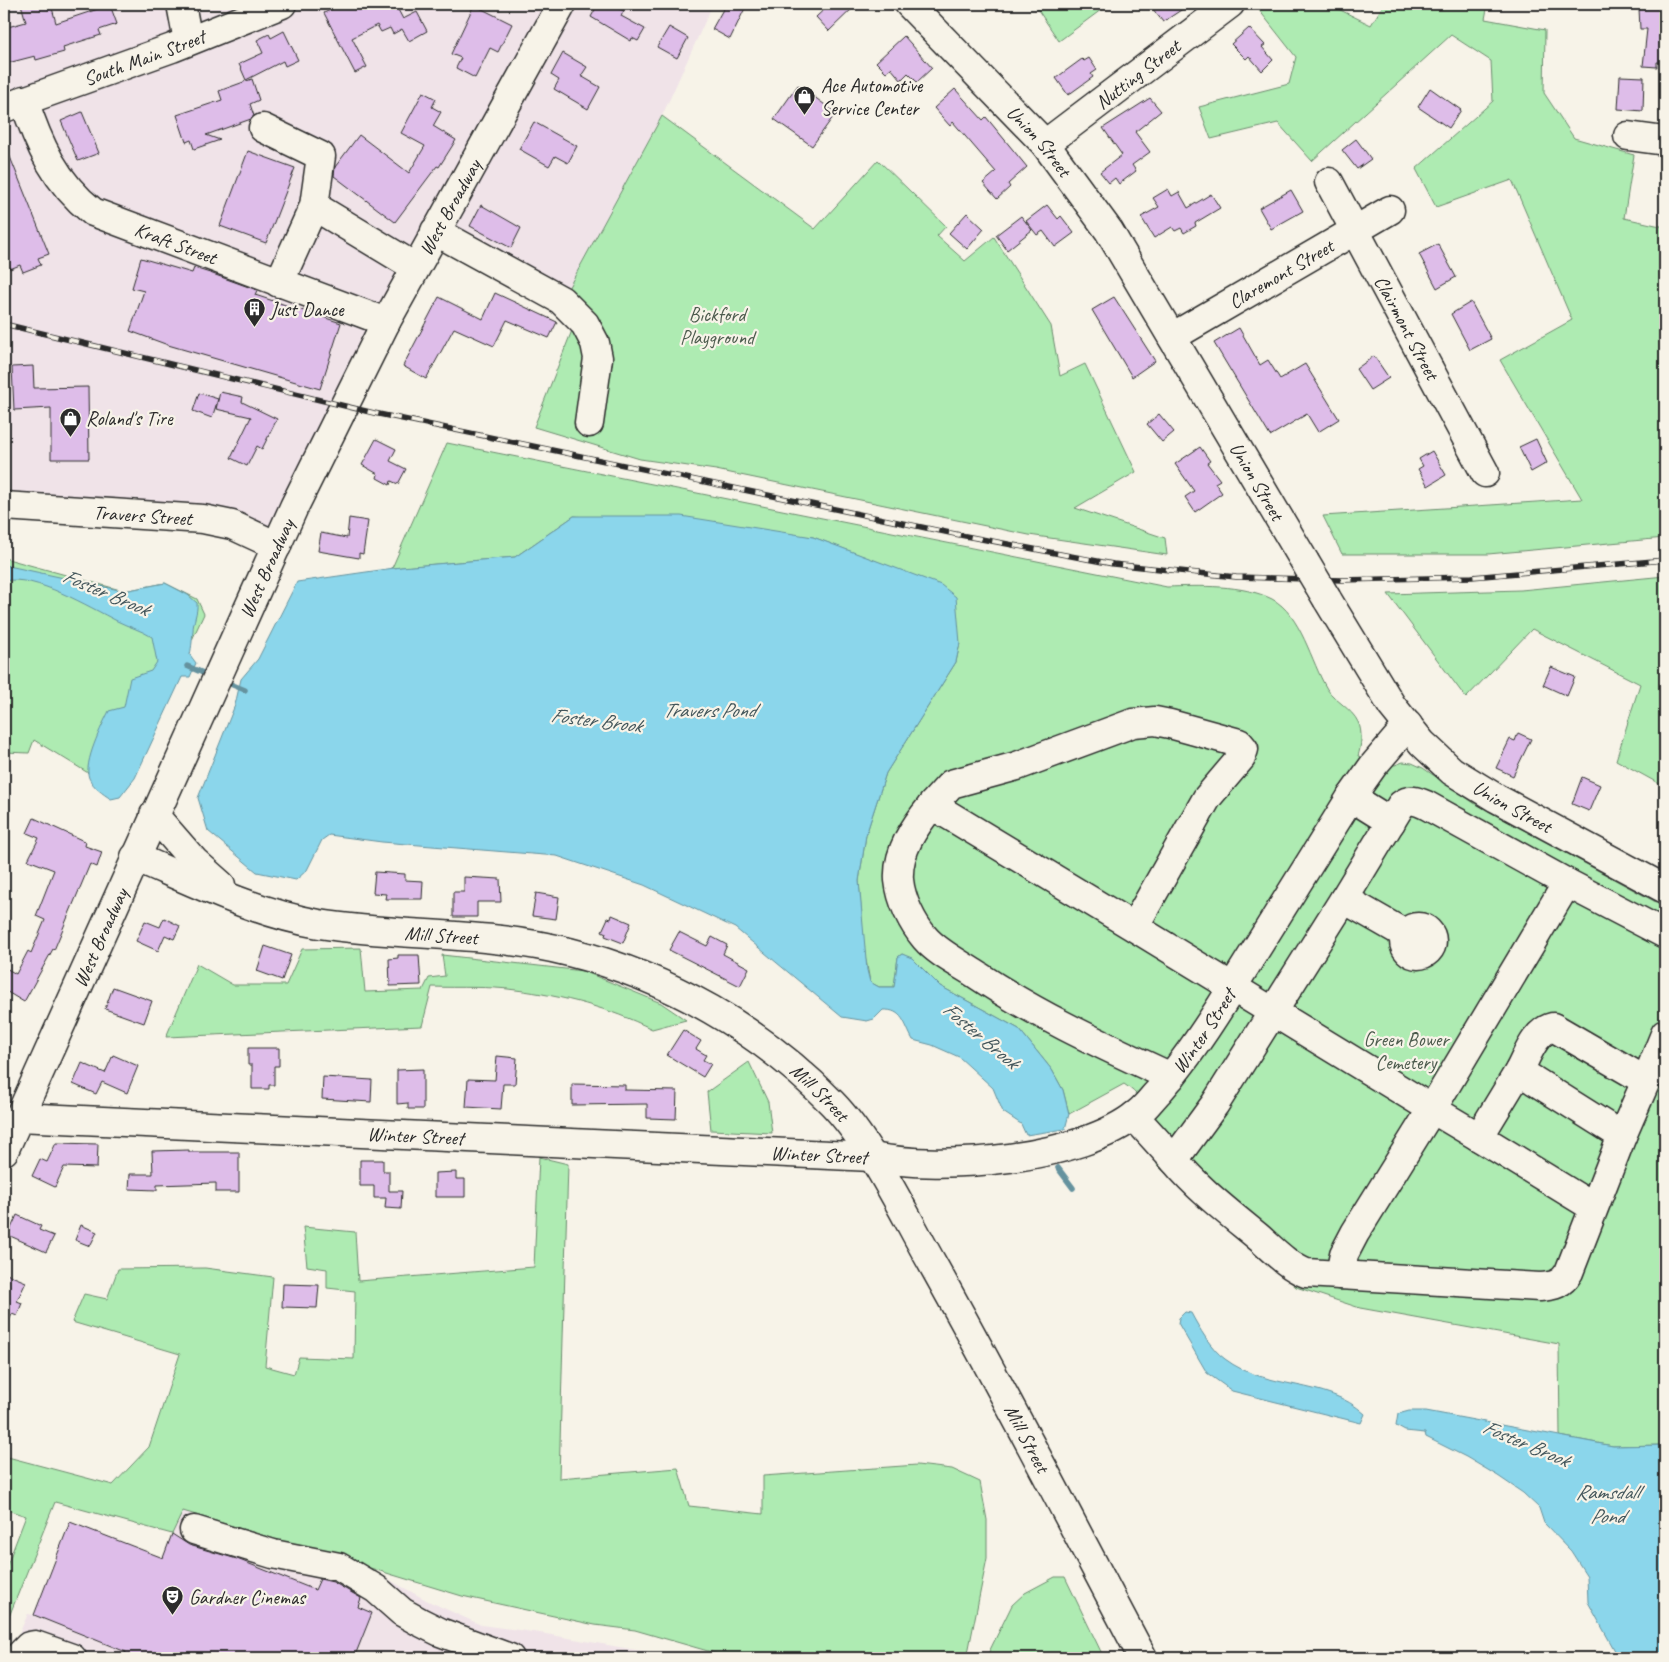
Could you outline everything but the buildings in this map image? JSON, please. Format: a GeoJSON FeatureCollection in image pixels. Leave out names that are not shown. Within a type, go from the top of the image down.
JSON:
{"type":"FeatureCollection","features":[{"type":"Feature","properties":{"kind":"street"},"geometry":{"type":"LineString","coordinates":[[181,4],[188,41]]}},
{"type":"Feature","properties":{"kind":"street","name":"South Main Street"},"geometry":{"type":"LineString","coordinates":[[14,104],[188,41],[234,11],[282,4]]}},
{"type":"Feature","properties":{"kind":"street","name":"West Broadway"},"geometry":{"type":"LineString","coordinates":[[4,1150],[224,660],[386,322],[562,4]]}},
{"type":"Feature","properties":{"kind":"street","name":"Union Street"},"geometry":{"type":"LineString","coordinates":[[909,4],[1045,144],[1109,231],[1392,706],[1422,742],[1452,771],[1496,798],[1665,889]]}},
{"type":"Feature","properties":{"kind":"street","name":"Nutting Street"},"geometry":{"type":"LineString","coordinates":[[1045,144],[1230,4]]}},
{"type":"Feature","properties":{"kind":"street","name":"Kraft Street"},"geometry":{"type":"LineString","coordinates":[[14,104],[34,129],[51,166],[67,188],[93,212],[386,322]]}},
{"type":"Feature","properties":{"kind":"street"},"geometry":{"type":"LineString","coordinates":[[263,128],[321,156],[314,206],[279,283]]}},
{"type":"Feature","properties":{"kind":"street"},"geometry":{"type":"LineString","coordinates":[[1628,136],[1665,141]]}},
{"type":"Feature","properties":{"kind":"street","name":"Clairmont Street"},"geometry":{"type":"LineString","coordinates":[[1329,182],[1485,473]]}},
{"type":"Feature","properties":{"kind":"street"},"geometry":{"type":"LineString","coordinates":[[314,206],[415,267]]}},
{"type":"Feature","properties":{"kind":"street","name":"Claremont Street"},"geometry":{"type":"LineString","coordinates":[[1172,337],[1390,210]]}},
{"type":"Feature","properties":{"kind":"street"},"geometry":{"type":"LineString","coordinates":[[435,231],[561,300],[585,324],[595,343],[598,358],[589,423]]}},
{"type":"Feature","properties":{"kind":"street","name":"Travers Street"},"geometry":{"type":"LineString","coordinates":[[4,506],[203,519],[232,525],[277,546]]}},
{"type":"Feature","properties":{"kind":"street"},"geometry":{"type":"LineString","coordinates":[[1134,927],[1207,798],[1241,758],[1244,749],[1239,743],[1155,721],[1133,723],[1017,766],[951,784],[932,805],[907,842],[901,859],[899,879],[908,909],[925,938],[938,950],[1018,1003],[1171,1077]]}},
{"type":"Feature","properties":{"kind":"street","name":"Winter Street"},"geometry":{"type":"LineString","coordinates":[[18,1117],[872,1157],[902,1163],[925,1164],[984,1161],[1067,1147],[1091,1139],[1134,1116],[1171,1077],[1233,987],[1351,797],[1373,766],[1408,725]]}},
{"type":"Feature","properties":{"kind":"street"},"geometry":{"type":"LineString","coordinates":[[1351,797],[1391,822]]}},
{"type":"Feature","properties":{"kind":"street"},"geometry":{"type":"LineString","coordinates":[[1174,1160],[1215,1104],[1275,1011],[1401,805],[1407,801],[1415,801],[1665,934]]}},
{"type":"Feature","properties":{"kind":"street"},"geometry":{"type":"LineString","coordinates":[[932,805],[1275,1011],[1593,1207]]}},
{"type":"Feature","properties":{"kind":"street","name":"Mill Street"},"geometry":{"type":"LineString","coordinates":[[154,816],[194,861],[242,901]]}},
{"type":"Feature","properties":{"kind":"street","name":"Mill Street"},"geometry":{"type":"LineString","coordinates":[[135,857],[242,901],[282,915],[317,924],[358,929],[482,938],[567,951],[624,969],[689,996],[740,1026],[785,1058],[835,1106],[872,1157],[1004,1395],[1143,1658]]}},
{"type":"Feature","properties":{"kind":"street"},"geometry":{"type":"LineString","coordinates":[[1340,1275],[1344,1254],[1354,1233],[1432,1108],[1567,883]]}},
{"type":"Feature","properties":{"kind":"street"},"geometry":{"type":"LineString","coordinates":[[1344,899],[1406,934]]}},
{"type":"Feature","properties":{"kind":"street"},"geometry":{"type":"LineString","coordinates":[[1479,1137],[1539,1035],[1546,1028],[1553,1026],[1646,1081]]}},
{"type":"Feature","properties":{"kind":"street"},"geometry":{"type":"LineString","coordinates":[[1134,1116],[1205,1193],[1299,1270],[1306,1273],[1540,1287],[1555,1285],[1561,1283],[1569,1272],[1593,1207],[1665,1034]]}},
{"type":"Feature","properties":{"kind":"street"},"geometry":{"type":"LineString","coordinates":[[1519,1071],[1622,1136]]}},
{"type":"Feature","properties":{"kind":"street"},"geometry":{"type":"LineString","coordinates":[[194,1530],[274,1554],[339,1567],[376,1590],[402,1612],[420,1622],[510,1658]]}},
{"type":"Feature","properties":{"kind":"street"},"geometry":{"type":"LineString","coordinates":[[17,1658],[29,1646],[35,1645],[72,1658]]}},
{"type":"Feature","properties":{"kind":"shaded area"},"geometry":{"type":"Polygon","coordinates":[[[4,4],[713,4],[662,116],[564,296],[436,231],[282,533],[4,506],[4,4]]]}},
{"type":"Feature","properties":{"kind":"shaded area"},"geometry":{"type":"Polygon","coordinates":[[[182,1511],[368,1568],[428,1601],[481,1625],[540,1633],[681,1658],[4,1658],[4,1651],[11,1651],[28,1614],[34,1615],[70,1522],[162,1558],[182,1511]]]}},
{"type":"Feature","properties":{"kind":"green space"},"geometry":{"type":"Polygon","coordinates":[[[1034,4],[1109,4],[1059,41],[1034,4]]]}},
{"type":"Feature","properties":{"kind":"green space"},"geometry":{"type":"Polygon","coordinates":[[[1265,4],[1328,4],[1371,25],[1384,4],[1488,4],[1485,19],[1545,30],[1544,93],[1574,138],[1634,155],[1624,218],[1665,227],[1665,538],[1488,554],[1342,554],[1323,516],[1582,499],[1500,360],[1572,320],[1512,180],[1436,207],[1416,169],[1493,101],[1491,61],[1451,35],[1312,161],[1278,123],[1211,139],[1199,107],[1289,84],[1296,57],[1259,10],[1265,4]]]}},
{"type":"Feature","properties":{"kind":"green space","name":"Bickford Playground"},"geometry":{"type":"Polygon","coordinates":[[[662,116],[815,229],[878,160],[946,226],[937,236],[965,261],[994,237],[1051,326],[1060,376],[1085,364],[1136,472],[1075,508],[1165,538],[1167,555],[1029,535],[716,470],[640,459],[534,427],[582,305],[564,296],[662,116]]]}},
{"type":"Feature","properties":{"kind":"green space","name":"Green Bower Cemetery"},"geometry":{"type":"Polygon","coordinates":[[[447,443],[1167,587],[1221,587],[1260,594],[1282,606],[1291,616],[1327,689],[1355,717],[1360,726],[1361,734],[1358,756],[1395,765],[1403,762],[1412,763],[1423,768],[1474,803],[1665,907],[1665,1445],[1613,1446],[1560,1436],[1559,1344],[1360,1308],[1296,1287],[1264,1257],[1215,1220],[1157,1165],[1155,1130],[1152,1120],[1142,1100],[1124,1084],[1069,1114],[1063,1090],[1052,1070],[1019,1029],[940,986],[915,961],[902,954],[898,957],[894,987],[879,987],[870,982],[864,949],[859,881],[866,835],[886,773],[956,662],[960,643],[941,586],[813,537],[574,516],[515,557],[392,568],[447,443]]]}},
{"type":"Feature","properties":{"kind":"green space"},"geometry":{"type":"Polygon","coordinates":[[[4,558],[124,591],[165,583],[197,599],[204,614],[121,793],[34,740],[29,753],[4,752],[4,558]]]}},
{"type":"Feature","properties":{"kind":"green space"},"geometry":{"type":"Polygon","coordinates":[[[1665,576],[1665,787],[1616,760],[1640,684],[1532,629],[1466,698],[1388,594],[1521,590],[1665,576]]]}},
{"type":"Feature","properties":{"kind":"green space"},"geometry":{"type":"Polygon","coordinates":[[[361,948],[365,992],[423,990],[429,978],[445,976],[442,955],[583,971],[661,1003],[686,1020],[652,1029],[602,1009],[551,996],[495,988],[432,987],[422,1026],[166,1037],[197,964],[233,985],[286,985],[302,949],[361,948]]]}},
{"type":"Feature","properties":{"kind":"green space"},"geometry":{"type":"Polygon","coordinates":[[[749,1062],[768,1102],[772,1133],[711,1130],[707,1092],[749,1062]]]}},
{"type":"Feature","properties":{"kind":"green space"},"geometry":{"type":"Polygon","coordinates":[[[539,1157],[568,1164],[559,1478],[678,1468],[689,1506],[763,1514],[763,1476],[917,1465],[952,1469],[980,1482],[987,1520],[987,1558],[967,1658],[732,1658],[635,1630],[595,1625],[462,1596],[183,1511],[172,1534],[55,1502],[4,1629],[4,1573],[26,1516],[4,1509],[4,1456],[113,1485],[149,1447],[180,1354],[72,1322],[84,1294],[107,1299],[118,1269],[205,1268],[273,1277],[265,1366],[294,1374],[299,1357],[354,1359],[355,1291],[327,1288],[327,1269],[307,1266],[303,1227],[355,1232],[358,1281],[534,1267],[539,1157]]]}},
{"type":"Feature","properties":{"kind":"green space"},"geometry":{"type":"Polygon","coordinates":[[[1055,1577],[1065,1577],[1104,1658],[986,1658],[1012,1605],[1025,1593],[1055,1577]]]}},
{"type":"Feature","properties":{"kind":"water","name":"Travers Pond"},"geometry":{"type":"Polygon","coordinates":[[[574,516],[681,516],[813,537],[941,585],[956,597],[960,643],[956,662],[886,773],[866,835],[859,881],[867,970],[870,982],[879,987],[894,987],[898,957],[902,954],[912,958],[940,986],[1019,1029],[1052,1070],[1063,1090],[1069,1114],[1065,1129],[1026,1135],[1021,1124],[1003,1112],[993,1088],[959,1057],[932,1045],[913,1040],[902,1019],[895,1012],[883,1010],[874,1019],[867,1021],[842,1017],[735,928],[644,885],[557,856],[382,842],[329,835],[322,840],[307,870],[296,880],[257,872],[208,831],[198,798],[235,705],[241,679],[258,659],[297,582],[401,567],[515,557],[574,516]]]}},
{"type":"Feature","properties":{"kind":"water"},"geometry":{"type":"Polygon","coordinates":[[[4,565],[124,591],[165,583],[188,595],[197,603],[190,655],[196,663],[190,677],[182,677],[135,778],[120,797],[111,799],[96,787],[89,778],[89,763],[94,744],[109,711],[124,707],[130,678],[151,671],[157,662],[152,637],[62,593],[31,582],[4,581],[4,565]]]}},
{"type":"Feature","properties":{"kind":"water"},"geometry":{"type":"Polygon","coordinates":[[[1185,1312],[1191,1313],[1210,1344],[1225,1359],[1241,1369],[1259,1376],[1315,1389],[1350,1403],[1365,1414],[1361,1423],[1232,1391],[1207,1373],[1178,1323],[1179,1318],[1185,1312]]]}},
{"type":"Feature","properties":{"kind":"water","name":"Ramsdall Pond"},"geometry":{"type":"Polygon","coordinates":[[[1409,1411],[1426,1411],[1613,1446],[1665,1445],[1665,1658],[1619,1658],[1588,1602],[1587,1576],[1571,1551],[1544,1523],[1539,1508],[1523,1493],[1498,1476],[1426,1437],[1425,1433],[1405,1431],[1396,1426],[1398,1414],[1409,1411]]]}},
{"type":"Feature","properties":{"kind":"waterway","name":"Foster Brook"},"geometry":{"type":"LineString","coordinates":[[187,666],[210,676]]}},
{"type":"Feature","properties":{"kind":"waterway","name":"Foster Brook"},"geometry":{"type":"LineString","coordinates":[[223,681],[245,690]]}},
{"type":"Feature","properties":{"kind":"waterway","name":"Foster Brook"},"geometry":{"type":"LineString","coordinates":[[1058,1168],[1073,1188]]}},
{"type":"Feature","properties":{"kind":"railway"},"geometry":{"type":"LineString","coordinates":[[4,324],[374,413],[955,534],[1113,564],[1236,577],[1342,580],[1472,577],[1665,560]]}},
{"type":"Feature","properties":{"kind":"place","name":"Ace Automotive Service Center"},"geometry":{"type":"Point","coordinates":[805,116]}},
{"type":"Feature","properties":{"kind":"place","name":"Just Dance"},"geometry":{"type":"Point","coordinates":[254,328]}},
{"type":"Feature","properties":{"kind":"place","name":"Roland's Tire"},"geometry":{"type":"Point","coordinates":[70,437]}},
{"type":"Feature","properties":{"kind":"place","name":"Gardner Cinemas"},"geometry":{"type":"Point","coordinates":[173,1616]}}]}
